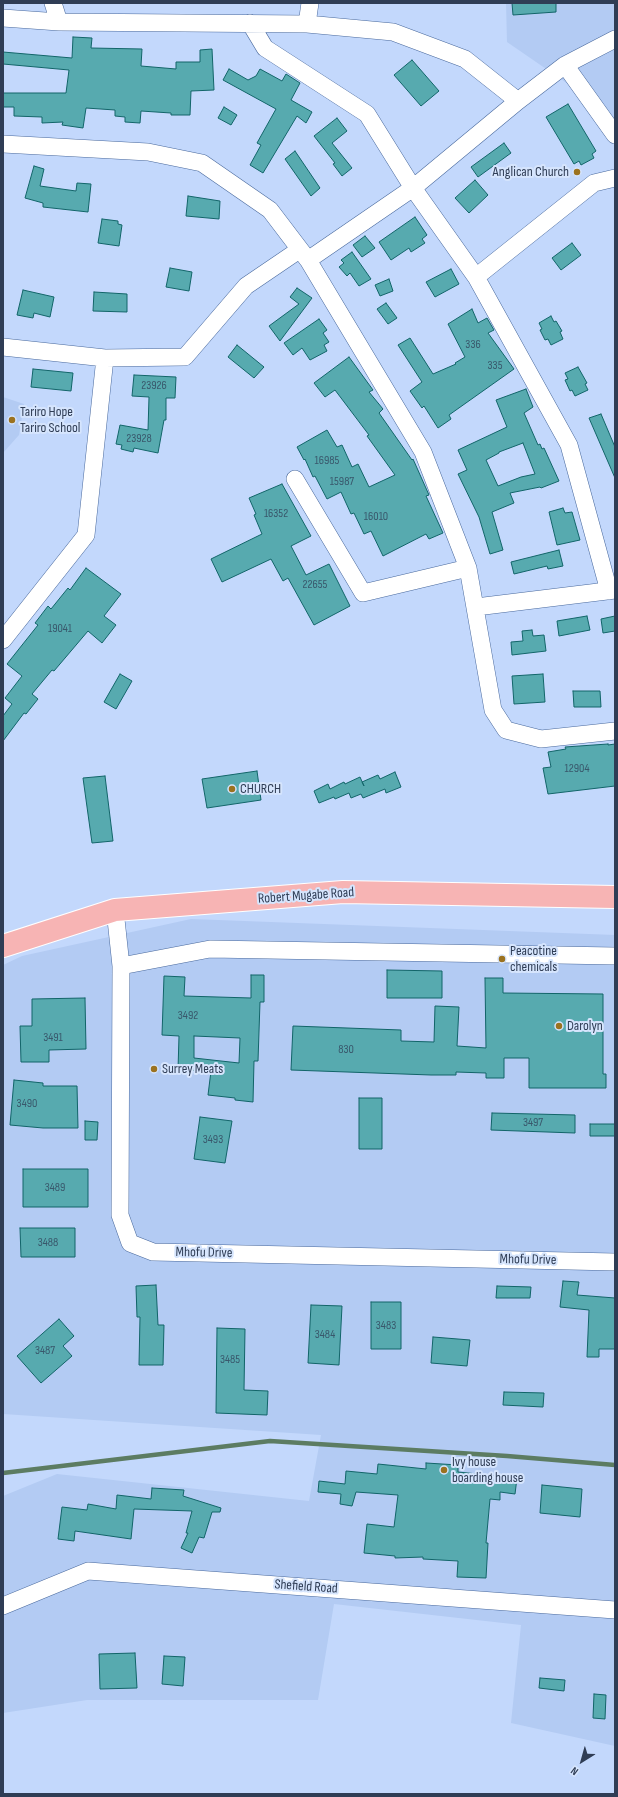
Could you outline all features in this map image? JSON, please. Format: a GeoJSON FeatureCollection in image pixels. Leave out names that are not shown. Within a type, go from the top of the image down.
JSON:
{"type":"FeatureCollection","features":[{"type":"Feature","properties":{"kind":"main road","name":"Robert Mugabe Road"},"geometry":{"type":"LineString","coordinates":[[3,946],[115,910],[343,892],[615,897]]}},
{"type":"Feature","properties":{"kind":"street"},"geometry":{"type":"LineString","coordinates":[[53,3],[59,22]]}},
{"type":"Feature","properties":{"kind":"street"},"geometry":{"type":"LineString","coordinates":[[307,24],[310,3]]}},
{"type":"Feature","properties":{"kind":"street"},"geometry":{"type":"LineString","coordinates":[[3,18],[59,22],[307,24],[393,32],[465,59],[518,101]]}},
{"type":"Feature","properties":{"kind":"street"},"geometry":{"type":"LineString","coordinates":[[250,23],[265,48],[367,114],[413,188],[476,277],[569,445],[612,591],[476,607]]}},
{"type":"Feature","properties":{"kind":"street"},"geometry":{"type":"LineString","coordinates":[[3,347],[106,358],[184,357],[246,286],[304,255],[413,188],[518,101],[565,65],[615,39]]}},
{"type":"Feature","properties":{"kind":"street"},"geometry":{"type":"LineString","coordinates":[[565,65],[615,135]]}},
{"type":"Feature","properties":{"kind":"street"},"geometry":{"type":"LineString","coordinates":[[3,144],[148,152],[202,163],[270,210],[304,255],[423,452],[468,568],[493,710],[506,730],[541,739],[615,731]]}},
{"type":"Feature","properties":{"kind":"street"},"geometry":{"type":"LineString","coordinates":[[476,277],[594,183],[615,178]]}},
{"type":"Feature","properties":{"kind":"street"},"geometry":{"type":"LineString","coordinates":[[3,640],[86,535],[106,358]]}},
{"type":"Feature","properties":{"kind":"street"},"geometry":{"type":"LineString","coordinates":[[295,479],[363,593],[468,568]]}},
{"type":"Feature","properties":{"kind":"street","name":"Mhofu Drive"},"geometry":{"type":"LineString","coordinates":[[115,910],[121,966],[120,1215],[130,1243],[153,1252],[615,1262]]}},
{"type":"Feature","properties":{"kind":"street"},"geometry":{"type":"LineString","coordinates":[[121,966],[210,949],[615,956]]}},
{"type":"Feature","properties":{"kind":"street","name":"Shefield Road"},"geometry":{"type":"LineString","coordinates":[[3,1606],[88,1571],[615,1610]]}},
{"type":"Feature","properties":{"kind":"shaded area"},"geometry":{"type":"Polygon","coordinates":[[[506,3],[615,3],[615,145],[568,84],[507,42],[506,3]]]}},
{"type":"Feature","properties":{"kind":"shaded area","name":"Tariro Hope Tariro School"},"geometry":{"type":"Polygon","coordinates":[[[3,397],[24,404],[19,435],[3,453],[3,397]]]}},
{"type":"Feature","properties":{"kind":"shaded area"},"geometry":{"type":"Polygon","coordinates":[[[191,919],[615,935],[615,1746],[511,1723],[521,1625],[334,1604],[318,1700],[87,1700],[3,1713],[3,1496],[57,1474],[309,1501],[321,1435],[3,1414],[3,965],[22,956],[191,919]]]}},
{"type":"Feature","properties":{"kind":"building"},"geometry":{"type":"Polygon","coordinates":[[[512,3],[556,3],[556,12],[513,15],[512,3]]]}},
{"type":"Feature","properties":{"kind":"building"},"geometry":{"type":"Polygon","coordinates":[[[73,37],[92,38],[91,48],[142,49],[141,66],[176,69],[176,62],[200,62],[200,50],[212,49],[214,90],[191,91],[190,115],[171,115],[171,113],[141,111],[140,123],[125,122],[125,117],[115,116],[115,110],[86,108],[83,128],[62,125],[63,122],[42,123],[42,117],[14,116],[14,107],[3,107],[3,93],[66,93],[69,70],[3,64],[3,52],[72,58],[73,37]]]}},
{"type":"Feature","properties":{"kind":"building"},"geometry":{"type":"Polygon","coordinates":[[[412,60],[439,91],[421,106],[394,75],[412,60]]]}},
{"type":"Feature","properties":{"kind":"building"},"geometry":{"type":"Polygon","coordinates":[[[229,69],[248,80],[256,76],[260,69],[282,81],[286,74],[300,83],[291,100],[312,112],[306,123],[297,116],[263,173],[250,165],[261,145],[257,143],[276,109],[223,80],[229,69]]]}},
{"type":"Feature","properties":{"kind":"building"},"geometry":{"type":"Polygon","coordinates":[[[568,104],[596,151],[592,154],[594,158],[581,165],[579,161],[574,164],[546,117],[568,104]]]}},
{"type":"Feature","properties":{"kind":"building"},"geometry":{"type":"Polygon","coordinates":[[[224,107],[237,115],[231,125],[218,118],[224,107]]]}},
{"type":"Feature","properties":{"kind":"building"},"geometry":{"type":"Polygon","coordinates":[[[337,118],[347,131],[332,143],[352,168],[342,176],[333,164],[335,163],[314,136],[337,118]]]}},
{"type":"Feature","properties":{"kind":"building"},"geometry":{"type":"Polygon","coordinates":[[[504,143],[511,153],[478,177],[471,167],[504,143]]]}},
{"type":"Feature","properties":{"kind":"building"},"geometry":{"type":"Polygon","coordinates":[[[295,151],[320,188],[311,196],[285,159],[295,151]]]}},
{"type":"Feature","properties":{"kind":"building"},"geometry":{"type":"Polygon","coordinates":[[[34,166],[44,169],[40,186],[76,191],[77,183],[91,184],[88,212],[43,207],[43,203],[25,198],[34,166]]]}},
{"type":"Feature","properties":{"kind":"building"},"geometry":{"type":"Polygon","coordinates":[[[475,180],[488,195],[469,213],[455,198],[475,180]]]}},
{"type":"Feature","properties":{"kind":"building"},"geometry":{"type":"Polygon","coordinates":[[[188,196],[220,201],[219,219],[186,216],[188,196]]]}},
{"type":"Feature","properties":{"kind":"building"},"geometry":{"type":"Polygon","coordinates":[[[415,217],[427,235],[422,239],[425,243],[411,252],[409,248],[391,260],[379,242],[415,217]]]}},
{"type":"Feature","properties":{"kind":"building"},"geometry":{"type":"Polygon","coordinates":[[[102,219],[118,221],[118,224],[122,225],[119,246],[98,243],[102,219]]]}},
{"type":"Feature","properties":{"kind":"building"},"geometry":{"type":"Polygon","coordinates":[[[365,236],[375,248],[362,257],[353,245],[365,236]]]}},
{"type":"Feature","properties":{"kind":"building"},"geometry":{"type":"Polygon","coordinates":[[[572,243],[581,255],[561,270],[552,258],[572,243]]]}},
{"type":"Feature","properties":{"kind":"building"},"geometry":{"type":"Polygon","coordinates":[[[352,252],[371,279],[359,286],[350,273],[347,276],[339,267],[344,263],[341,260],[352,252]]]}},
{"type":"Feature","properties":{"kind":"building"},"geometry":{"type":"Polygon","coordinates":[[[170,268],[192,272],[189,291],[166,287],[170,268]]]}},
{"type":"Feature","properties":{"kind":"building"},"geometry":{"type":"Polygon","coordinates":[[[451,269],[459,284],[435,297],[426,282],[451,269]]]}},
{"type":"Feature","properties":{"kind":"building"},"geometry":{"type":"Polygon","coordinates":[[[389,279],[393,291],[380,296],[375,285],[389,279]]]}},
{"type":"Feature","properties":{"kind":"building"},"geometry":{"type":"Polygon","coordinates":[[[297,288],[312,298],[280,341],[269,326],[299,304],[290,297],[297,288]]]}},
{"type":"Feature","properties":{"kind":"building"},"geometry":{"type":"Polygon","coordinates":[[[23,290],[54,297],[50,317],[34,313],[33,318],[17,315],[23,290]]]}},
{"type":"Feature","properties":{"kind":"building"},"geometry":{"type":"Polygon","coordinates":[[[94,292],[127,294],[127,312],[93,311],[94,292]]]}},
{"type":"Feature","properties":{"kind":"building"},"geometry":{"type":"Polygon","coordinates":[[[386,303],[397,318],[388,324],[377,309],[386,303]]]}},
{"type":"Feature","properties":{"kind":"building"},"geometry":{"type":"Polygon","coordinates":[[[472,309],[478,323],[487,318],[494,330],[488,333],[514,369],[449,415],[451,419],[438,428],[424,406],[422,408],[410,391],[422,382],[398,345],[410,338],[433,374],[456,364],[455,363],[465,357],[448,324],[472,309]]]}},
{"type":"Feature","properties":{"kind":"building"},"geometry":{"type":"Polygon","coordinates":[[[551,316],[562,331],[560,332],[563,339],[551,345],[548,339],[545,340],[540,330],[542,329],[539,323],[551,316]]]}},
{"type":"Feature","properties":{"kind":"building"},"geometry":{"type":"Polygon","coordinates":[[[319,319],[327,330],[323,333],[329,342],[324,345],[327,351],[310,360],[302,348],[293,355],[284,343],[319,319]]]}},
{"type":"Feature","properties":{"kind":"building"},"geometry":{"type":"Polygon","coordinates":[[[237,345],[264,367],[254,378],[228,357],[237,345]]]}},
{"type":"Feature","properties":{"kind":"building"},"geometry":{"type":"Polygon","coordinates":[[[349,357],[373,390],[369,392],[383,409],[379,413],[412,460],[413,459],[429,495],[426,496],[443,533],[429,539],[426,534],[383,556],[371,531],[364,534],[354,513],[351,514],[341,492],[327,499],[297,447],[327,430],[337,447],[342,445],[352,467],[358,464],[369,487],[395,475],[367,436],[369,435],[335,390],[325,397],[314,383],[349,357]]]}},
{"type":"Feature","properties":{"kind":"building"},"geometry":{"type":"Polygon","coordinates":[[[578,367],[587,383],[585,384],[588,390],[575,396],[572,390],[570,391],[565,380],[568,379],[565,373],[578,367]]]}},
{"type":"Feature","properties":{"kind":"building"},"geometry":{"type":"Polygon","coordinates":[[[33,369],[73,373],[71,391],[31,387],[33,369]]]}},
{"type":"Feature","properties":{"kind":"building"},"geometry":{"type":"Polygon","coordinates":[[[134,375],[176,377],[175,398],[166,398],[166,420],[164,420],[158,453],[134,448],[133,452],[121,449],[122,445],[116,444],[120,425],[148,430],[149,397],[132,396],[134,375]]]}},
{"type":"Feature","properties":{"kind":"building"},"geometry":{"type":"Polygon","coordinates":[[[526,389],[533,407],[524,413],[538,445],[540,444],[542,449],[544,448],[559,481],[541,488],[510,493],[514,503],[492,512],[503,550],[490,554],[479,517],[458,474],[467,470],[458,450],[507,427],[496,400],[526,389]],[[523,443],[499,452],[486,460],[498,486],[521,477],[535,474],[523,443]]]}},
{"type":"Feature","properties":{"kind":"building"},"geometry":{"type":"Polygon","coordinates":[[[601,414],[615,447],[615,478],[589,418],[601,414]]]}},
{"type":"Feature","properties":{"kind":"building"},"geometry":{"type":"Polygon","coordinates":[[[282,484],[311,536],[291,546],[306,575],[329,564],[350,606],[314,625],[288,578],[283,581],[271,559],[222,582],[211,559],[262,534],[249,498],[282,484]]]}},
{"type":"Feature","properties":{"kind":"building"},"geometry":{"type":"Polygon","coordinates":[[[563,508],[565,513],[572,512],[580,540],[557,545],[549,512],[563,508]]]}},
{"type":"Feature","properties":{"kind":"building"},"geometry":{"type":"Polygon","coordinates":[[[559,550],[563,566],[548,569],[547,566],[514,574],[511,562],[559,550]]]}},
{"type":"Feature","properties":{"kind":"building"},"geometry":{"type":"Polygon","coordinates":[[[86,568],[121,594],[104,616],[116,625],[102,643],[88,631],[32,694],[38,699],[26,714],[24,713],[3,741],[3,716],[12,704],[5,698],[22,676],[7,664],[38,625],[35,623],[48,606],[51,609],[68,588],[70,590],[86,568]]]}},
{"type":"Feature","properties":{"kind":"building"},"geometry":{"type":"Polygon","coordinates":[[[587,616],[590,630],[559,636],[557,621],[587,616]]]}},
{"type":"Feature","properties":{"kind":"building"},"geometry":{"type":"Polygon","coordinates":[[[615,616],[615,631],[603,633],[601,619],[615,616]]]}},
{"type":"Feature","properties":{"kind":"building"},"geometry":{"type":"Polygon","coordinates":[[[532,630],[533,636],[544,635],[546,651],[512,655],[511,642],[523,641],[522,631],[532,630]]]}},
{"type":"Feature","properties":{"kind":"building"},"geometry":{"type":"Polygon","coordinates":[[[120,674],[132,681],[116,709],[104,702],[120,674]]]}},
{"type":"Feature","properties":{"kind":"building"},"geometry":{"type":"Polygon","coordinates":[[[543,674],[545,702],[514,704],[512,676],[543,674]]]}},
{"type":"Feature","properties":{"kind":"building"},"geometry":{"type":"Polygon","coordinates":[[[573,691],[600,691],[601,707],[574,707],[573,691]]]}},
{"type":"Feature","properties":{"kind":"building"},"geometry":{"type":"Polygon","coordinates":[[[615,744],[615,786],[548,794],[543,768],[551,767],[548,752],[566,749],[565,747],[615,744]]]}},
{"type":"Feature","properties":{"kind":"building","name":"CHURCH"},"geometry":{"type":"Polygon","coordinates":[[[257,771],[261,800],[207,808],[202,779],[257,771]]]}},
{"type":"Feature","properties":{"kind":"building"},"geometry":{"type":"Polygon","coordinates":[[[395,772],[401,787],[386,793],[385,789],[363,798],[361,794],[351,798],[349,793],[335,799],[334,797],[319,803],[314,791],[328,784],[330,789],[344,782],[345,784],[360,777],[362,782],[378,775],[380,779],[395,772]]]}},
{"type":"Feature","properties":{"kind":"building"},"geometry":{"type":"Polygon","coordinates":[[[105,776],[113,841],[92,843],[83,778],[105,776]]]}},
{"type":"Feature","properties":{"kind":"building"},"geometry":{"type":"Polygon","coordinates":[[[387,970],[442,971],[442,998],[387,998],[387,970]]]}},
{"type":"Feature","properties":{"kind":"building"},"geometry":{"type":"Polygon","coordinates":[[[251,975],[264,975],[264,1002],[260,1002],[258,1061],[254,1061],[253,1102],[208,1095],[211,1071],[178,1070],[179,1036],[162,1035],[164,976],[185,977],[184,996],[251,998],[251,975]],[[194,1036],[194,1058],[239,1063],[240,1038],[194,1036]]]}},
{"type":"Feature","properties":{"kind":"building"},"geometry":{"type":"Polygon","coordinates":[[[485,978],[503,978],[503,993],[603,994],[603,1074],[606,1074],[606,1088],[529,1088],[529,1058],[504,1058],[504,1078],[486,1078],[486,1073],[456,1072],[456,1075],[431,1075],[291,1070],[293,1026],[401,1030],[401,1041],[434,1042],[435,1006],[459,1007],[457,1046],[486,1048],[485,978]]]}},
{"type":"Feature","properties":{"kind":"building"},"geometry":{"type":"Polygon","coordinates":[[[85,998],[86,1049],[49,1050],[49,1062],[21,1062],[20,1026],[32,1026],[32,999],[85,998]]]}},
{"type":"Feature","properties":{"kind":"building"},"geometry":{"type":"Polygon","coordinates":[[[14,1080],[43,1083],[43,1086],[77,1086],[78,1128],[43,1128],[10,1125],[14,1080]]]}},
{"type":"Feature","properties":{"kind":"building"},"geometry":{"type":"Polygon","coordinates":[[[359,1098],[382,1098],[382,1149],[359,1149],[359,1098]]]}},
{"type":"Feature","properties":{"kind":"building"},"geometry":{"type":"Polygon","coordinates":[[[492,1113],[575,1115],[575,1133],[491,1130],[492,1113]]]}},
{"type":"Feature","properties":{"kind":"building"},"geometry":{"type":"Polygon","coordinates":[[[200,1117],[232,1121],[225,1163],[194,1159],[200,1117]]]}},
{"type":"Feature","properties":{"kind":"building"},"geometry":{"type":"Polygon","coordinates":[[[85,1121],[98,1122],[97,1140],[85,1140],[85,1121]]]}},
{"type":"Feature","properties":{"kind":"building"},"geometry":{"type":"Polygon","coordinates":[[[590,1124],[615,1124],[615,1136],[590,1136],[590,1124]]]}},
{"type":"Feature","properties":{"kind":"building"},"geometry":{"type":"Polygon","coordinates":[[[23,1169],[88,1169],[88,1207],[23,1207],[23,1169]]]}},
{"type":"Feature","properties":{"kind":"building"},"geometry":{"type":"Polygon","coordinates":[[[20,1228],[75,1228],[75,1257],[21,1257],[20,1228]]]}},
{"type":"Feature","properties":{"kind":"building"},"geometry":{"type":"Polygon","coordinates":[[[563,1281],[579,1282],[577,1295],[615,1298],[615,1349],[599,1349],[599,1357],[587,1357],[589,1310],[560,1307],[563,1281]]]}},
{"type":"Feature","properties":{"kind":"building"},"geometry":{"type":"Polygon","coordinates":[[[156,1285],[158,1325],[164,1325],[163,1365],[139,1365],[140,1317],[137,1317],[136,1286],[156,1285]]]}},
{"type":"Feature","properties":{"kind":"building"},"geometry":{"type":"Polygon","coordinates":[[[497,1286],[531,1287],[530,1298],[496,1298],[497,1286]]]}},
{"type":"Feature","properties":{"kind":"building"},"geometry":{"type":"Polygon","coordinates":[[[371,1302],[401,1302],[401,1349],[371,1349],[371,1302]]]}},
{"type":"Feature","properties":{"kind":"building"},"geometry":{"type":"Polygon","coordinates":[[[311,1305],[342,1306],[339,1365],[308,1363],[311,1305]]]}},
{"type":"Feature","properties":{"kind":"building"},"geometry":{"type":"Polygon","coordinates":[[[59,1319],[74,1336],[63,1346],[72,1356],[41,1383],[17,1356],[59,1319]]]}},
{"type":"Feature","properties":{"kind":"building"},"geometry":{"type":"Polygon","coordinates":[[[217,1328],[245,1329],[244,1390],[268,1391],[267,1415],[216,1413],[217,1328]]]}},
{"type":"Feature","properties":{"kind":"building"},"geometry":{"type":"Polygon","coordinates":[[[433,1337],[470,1340],[467,1366],[431,1363],[433,1337]]]}},
{"type":"Feature","properties":{"kind":"building"},"geometry":{"type":"Polygon","coordinates":[[[504,1392],[544,1393],[543,1407],[503,1405],[504,1392]]]}},
{"type":"Feature","properties":{"kind":"building"},"geometry":{"type":"Polygon","coordinates":[[[426,1463],[458,1465],[458,1472],[517,1478],[515,1494],[500,1492],[500,1500],[490,1499],[486,1543],[488,1543],[486,1578],[457,1577],[458,1561],[423,1559],[423,1557],[395,1558],[395,1556],[364,1553],[367,1524],[394,1527],[398,1495],[356,1492],[352,1506],[340,1504],[341,1494],[318,1492],[319,1481],[345,1484],[346,1471],[377,1474],[378,1464],[426,1469],[426,1463]]]}},
{"type":"Feature","properties":{"kind":"building"},"geometry":{"type":"Polygon","coordinates":[[[542,1485],[582,1489],[580,1517],[540,1513],[542,1485]]]}},
{"type":"Feature","properties":{"kind":"building"},"geometry":{"type":"Polygon","coordinates":[[[152,1488],[184,1490],[183,1496],[221,1508],[220,1512],[212,1512],[204,1538],[199,1537],[192,1553],[181,1548],[188,1533],[186,1533],[192,1511],[134,1509],[131,1539],[75,1531],[74,1541],[58,1539],[62,1507],[87,1510],[88,1504],[116,1509],[117,1495],[151,1499],[152,1488]]]}},
{"type":"Feature","properties":{"kind":"building"},"geometry":{"type":"Polygon","coordinates":[[[135,1653],[137,1688],[100,1689],[99,1654],[135,1653]]]}},
{"type":"Feature","properties":{"kind":"building"},"geometry":{"type":"Polygon","coordinates":[[[164,1656],[185,1657],[183,1686],[162,1684],[164,1656]]]}},
{"type":"Feature","properties":{"kind":"building"},"geometry":{"type":"Polygon","coordinates":[[[540,1678],[565,1680],[564,1691],[539,1688],[540,1678]]]}},
{"type":"Feature","properties":{"kind":"building"},"geometry":{"type":"Polygon","coordinates":[[[594,1694],[606,1695],[605,1719],[593,1718],[594,1694]]]}},
{"type":"Feature","properties":{"kind":"waterway"},"geometry":{"type":"LineString","coordinates":[[3,1473],[270,1441],[507,1456],[615,1465]]}},
{"type":"Feature","properties":{"kind":"place","name":"Anglican Church"},"geometry":{"type":"Point","coordinates":[577,172]}},
{"type":"Feature","properties":{"kind":"place","name":"Tariro Hope Tariro School"},"geometry":{"type":"Point","coordinates":[12,420]}},
{"type":"Feature","properties":{"kind":"place","name":"CHURCH"},"geometry":{"type":"Point","coordinates":[232,789]}},
{"type":"Feature","properties":{"kind":"place","name":"Peacotine chemicals"},"geometry":{"type":"Point","coordinates":[502,959]}},
{"type":"Feature","properties":{"kind":"place","name":"Darolyn"},"geometry":{"type":"Point","coordinates":[559,1026]}},
{"type":"Feature","properties":{"kind":"place","name":"Surrey Meats"},"geometry":{"type":"Point","coordinates":[154,1069]}},
{"type":"Feature","properties":{"kind":"place","name":"Ivy house boarding house"},"geometry":{"type":"Point","coordinates":[444,1470]}}]}
